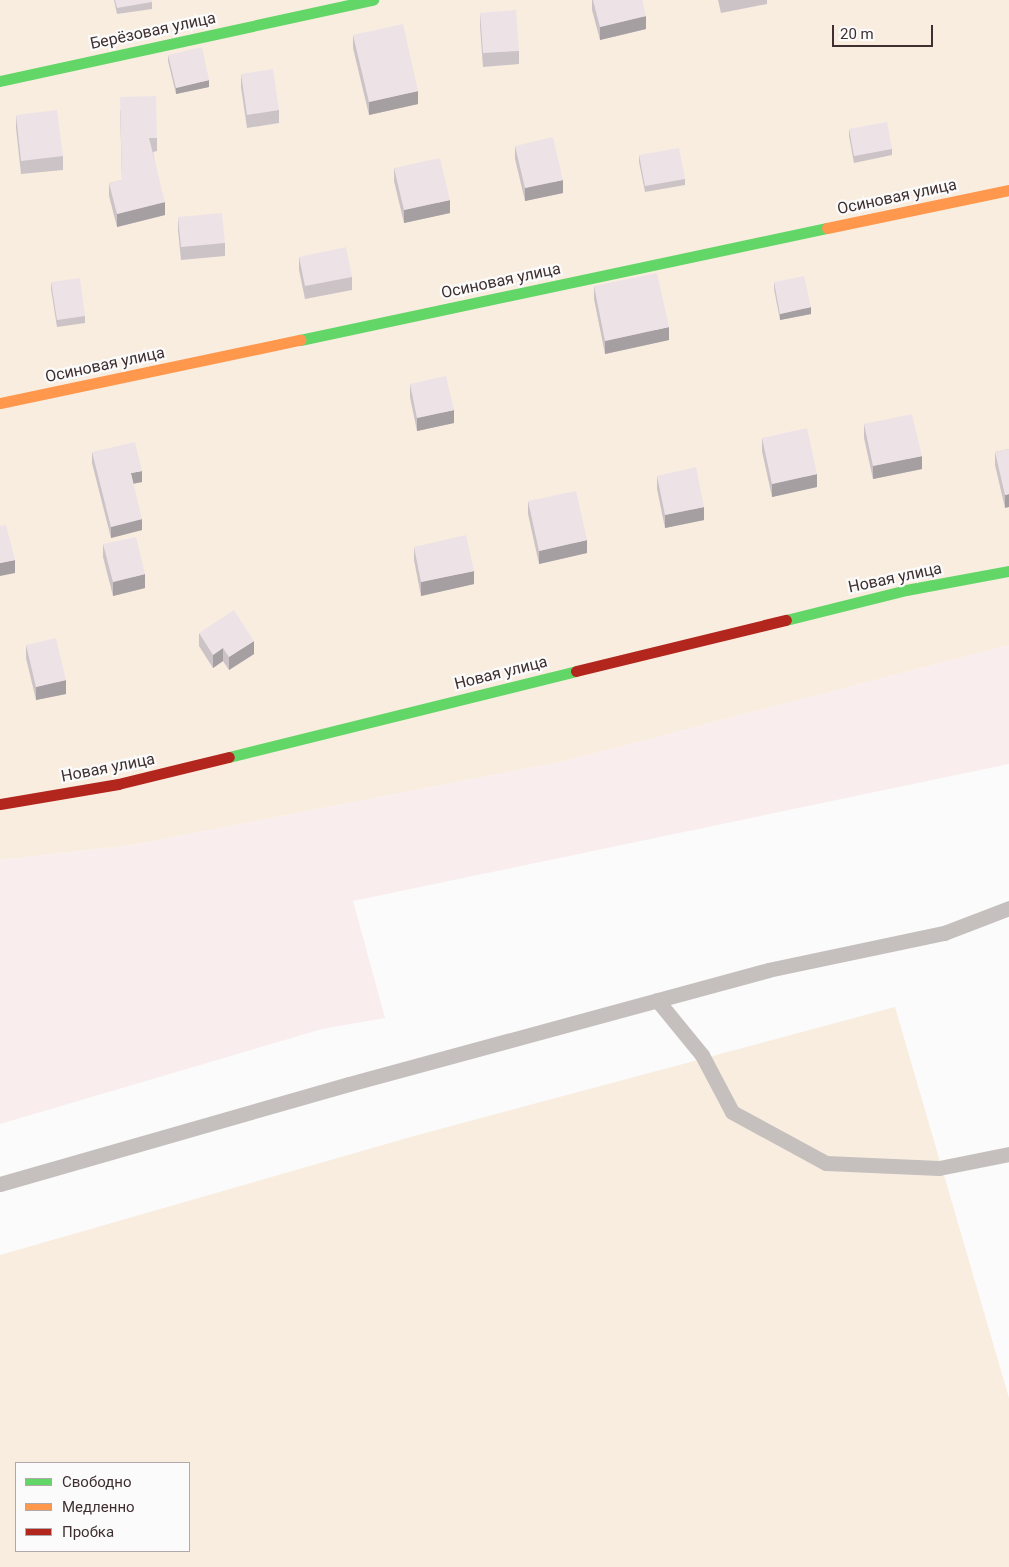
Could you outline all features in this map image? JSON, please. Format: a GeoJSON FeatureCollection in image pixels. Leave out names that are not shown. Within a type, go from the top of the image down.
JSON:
{"type":"FeatureCollection","features":[{"type":"Feature","properties":{"kind":"street","name":"Берёзовая улица"},"geometry":{"type":"LineString","coordinates":[[0,81],[373,0]]}},
{"type":"Feature","properties":{"kind":"street","name":"Осиновая улица"},"geometry":{"type":"LineString","coordinates":[[0,403],[1009,190]]}},
{"type":"Feature","properties":{"kind":"street","name":"Новая улица"},"geometry":{"type":"LineString","coordinates":[[0,804],[118,784],[906,590],[1009,571]]}},
{"type":"Feature","properties":{"kind":"lane"},"geometry":{"type":"LineString","coordinates":[[0,1184],[349,1084],[768,970],[944,932],[1009,908]]}},
{"type":"Feature","properties":{"kind":"lane"},"geometry":{"type":"LineString","coordinates":[[657,1000],[702,1055],[732,1112],[826,1163],[939,1168],[1009,1154]]}},
{"type":"Feature","properties":{"kind":"shaded area"},"geometry":{"type":"Polygon","coordinates":[[[0,0],[1009,0],[1009,645],[565,761],[132,845],[0,860],[0,0]]]}},
{"type":"Feature","properties":{"kind":"shaded area"},"geometry":{"type":"Polygon","coordinates":[[[1009,645],[1009,764],[353,901],[385,1018],[322,1029],[0,1124],[0,860],[132,845],[565,761],[1009,645]]]}},
{"type":"Feature","properties":{"kind":"shaded area"},"geometry":{"type":"Polygon","coordinates":[[[895,1007],[1009,1398],[1009,1567],[0,1567],[0,1255],[414,1136],[895,1007]]]}},
{"type":"Feature","properties":{"kind":"building"},"geometry":{"type":"Polygon","coordinates":[[[115,0],[152,0],[152,2],[117,8],[115,0]]]}},
{"type":"Feature","properties":{"kind":"building"},"geometry":{"type":"Polygon","coordinates":[[[593,0],[642,0],[646,16],[600,27],[593,0]]]}},
{"type":"Feature","properties":{"kind":"building"},"geometry":{"type":"Polygon","coordinates":[[[516,10],[519,51],[483,53],[480,13],[516,10]]]}},
{"type":"Feature","properties":{"kind":"building"},"geometry":{"type":"Polygon","coordinates":[[[403,24],[418,91],[369,102],[353,35],[403,24]]]}},
{"type":"Feature","properties":{"kind":"building"},"geometry":{"type":"Polygon","coordinates":[[[202,47],[209,80],[176,88],[168,55],[202,47]]]}},
{"type":"Feature","properties":{"kind":"building"},"geometry":{"type":"Polygon","coordinates":[[[273,69],[279,110],[247,115],[241,74],[273,69]]]}},
{"type":"Feature","properties":{"kind":"building"},"geometry":{"type":"Polygon","coordinates":[[[156,96],[157,138],[149,138],[165,202],[117,214],[109,183],[122,180],[120,97],[156,96]]]}},
{"type":"Feature","properties":{"kind":"building"},"geometry":{"type":"Polygon","coordinates":[[[57,110],[63,156],[21,161],[16,115],[57,110]]]}},
{"type":"Feature","properties":{"kind":"building"},"geometry":{"type":"Polygon","coordinates":[[[887,122],[892,149],[854,156],[849,129],[887,122]]]}},
{"type":"Feature","properties":{"kind":"building"},"geometry":{"type":"Polygon","coordinates":[[[553,137],[563,180],[525,188],[515,146],[553,137]]]}},
{"type":"Feature","properties":{"kind":"building"},"geometry":{"type":"Polygon","coordinates":[[[679,148],[685,179],[645,186],[639,155],[679,148]]]}},
{"type":"Feature","properties":{"kind":"building"},"geometry":{"type":"Polygon","coordinates":[[[440,158],[450,200],[404,210],[394,168],[440,158]]]}},
{"type":"Feature","properties":{"kind":"building"},"geometry":{"type":"Polygon","coordinates":[[[222,213],[225,243],[181,247],[178,217],[222,213]]]}},
{"type":"Feature","properties":{"kind":"building"},"geometry":{"type":"Polygon","coordinates":[[[346,247],[352,277],[305,286],[299,257],[346,247]]]}},
{"type":"Feature","properties":{"kind":"building"},"geometry":{"type":"Polygon","coordinates":[[[657,273],[669,327],[605,341],[594,286],[657,273]]]}},
{"type":"Feature","properties":{"kind":"building"},"geometry":{"type":"Polygon","coordinates":[[[804,276],[811,307],[780,314],[774,282],[804,276]]]}},
{"type":"Feature","properties":{"kind":"building"},"geometry":{"type":"Polygon","coordinates":[[[80,278],[85,316],[57,320],[51,282],[80,278]]]}},
{"type":"Feature","properties":{"kind":"building"},"geometry":{"type":"Polygon","coordinates":[[[446,376],[454,410],[417,418],[410,384],[446,376]]]}},
{"type":"Feature","properties":{"kind":"building"},"geometry":{"type":"Polygon","coordinates":[[[912,414],[922,456],[873,466],[864,424],[912,414]]]}},
{"type":"Feature","properties":{"kind":"building"},"geometry":{"type":"Polygon","coordinates":[[[807,428],[817,474],[772,484],[762,438],[807,428]]]}},
{"type":"Feature","properties":{"kind":"building"},"geometry":{"type":"Polygon","coordinates":[[[135,442],[142,471],[131,473],[142,519],[111,527],[92,452],[135,442]]]}},
{"type":"Feature","properties":{"kind":"building"},"geometry":{"type":"Polygon","coordinates":[[[1009,449],[1009,494],[1005,495],[995,452],[1009,449]]]}},
{"type":"Feature","properties":{"kind":"building"},"geometry":{"type":"Polygon","coordinates":[[[696,467],[704,507],[665,515],[657,476],[696,467]]]}},
{"type":"Feature","properties":{"kind":"building"},"geometry":{"type":"Polygon","coordinates":[[[576,491],[587,540],[539,551],[528,501],[576,491]]]}},
{"type":"Feature","properties":{"kind":"building"},"geometry":{"type":"Polygon","coordinates":[[[6,525],[15,560],[0,563],[0,526],[6,525]]]}},
{"type":"Feature","properties":{"kind":"building"},"geometry":{"type":"Polygon","coordinates":[[[466,535],[474,571],[421,582],[414,547],[466,535]]]}},
{"type":"Feature","properties":{"kind":"building"},"geometry":{"type":"Polygon","coordinates":[[[136,537],[145,574],[113,582],[103,544],[136,537]]]}},
{"type":"Feature","properties":{"kind":"building"},"geometry":{"type":"Polygon","coordinates":[[[234,610],[254,641],[229,657],[223,648],[213,655],[199,633],[234,610]]]}},
{"type":"Feature","properties":{"kind":"building"},"geometry":{"type":"Polygon","coordinates":[[[56,638],[66,680],[36,687],[26,645],[56,638]]]}},
{"type":"Feature","properties":{"kind":"traffic: fast"},"geometry":{"type":"LineString","coordinates":[[0,81],[373,0]]}},
{"type":"Feature","properties":{"kind":"traffic: fast"},"geometry":{"type":"LineString","coordinates":[[300,340],[827,228]]}},
{"type":"Feature","properties":{"kind":"traffic: fast"},"geometry":{"type":"LineString","coordinates":[[786,620],[906,590],[1009,571]]}},
{"type":"Feature","properties":{"kind":"traffic: fast"},"geometry":{"type":"LineString","coordinates":[[229,757],[576,671]]}},
{"type":"Feature","properties":{"kind":"traffic: slow"},"geometry":{"type":"LineString","coordinates":[[827,228],[1009,190]]}},
{"type":"Feature","properties":{"kind":"traffic: slow"},"geometry":{"type":"LineString","coordinates":[[0,403],[300,340]]}},
{"type":"Feature","properties":{"kind":"traffic: jam"},"geometry":{"type":"LineString","coordinates":[[576,671],[786,620]]}},
{"type":"Feature","properties":{"kind":"traffic: jam"},"geometry":{"type":"LineString","coordinates":[[0,804],[118,784],[229,757]]}}]}
